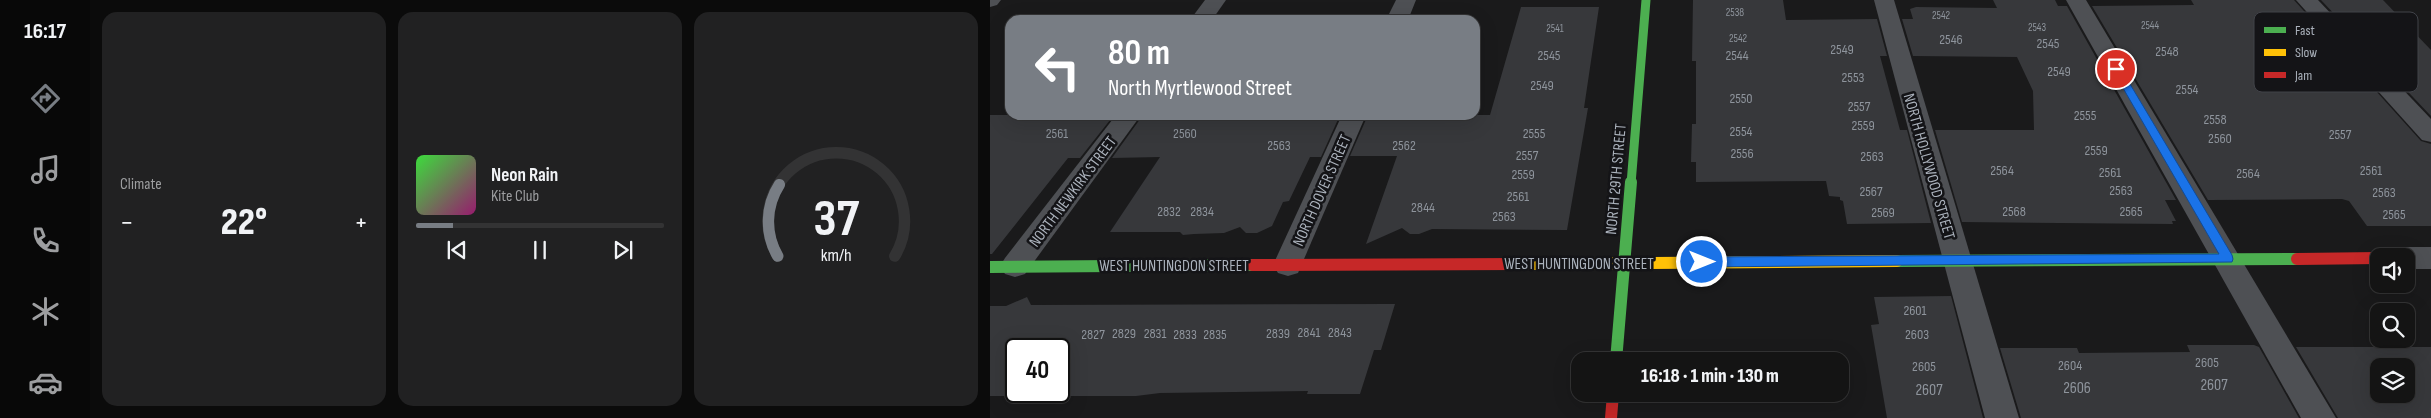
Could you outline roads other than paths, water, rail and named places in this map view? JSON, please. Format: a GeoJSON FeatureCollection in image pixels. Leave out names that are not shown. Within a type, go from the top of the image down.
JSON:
{"type":"FeatureCollection","features":[{"type":"Feature","properties":{"kind":"street"},"geometry":{"type":"LineString","coordinates":[[1204,15],[1216,0]]}},
{"type":"Feature","properties":{"kind":"street"},"geometry":{"type":"LineString","coordinates":[[1399,15],[1406,0]]}},
{"type":"Feature","properties":{"kind":"street","name":"NORTH 29TH STREET"},"geometry":{"type":"LineString","coordinates":[[1617,352],[1646,0]]}},
{"type":"Feature","properties":{"kind":"street","name":"NORTH HOLLYWOOD STREET"},"geometry":{"type":"LineString","coordinates":[[1884,0],[1956,261],[2002,418]]}},
{"type":"Feature","properties":{"kind":"street"},"geometry":{"type":"LineString","coordinates":[[2076,0],[2319,418]]}},
{"type":"Feature","properties":{"kind":"street"},"geometry":{"type":"LineString","coordinates":[[2306,0],[2317,12]]}},
{"type":"Feature","properties":{"kind":"street"},"geometry":{"type":"LineString","coordinates":[[2392,92],[2431,134]]}},
{"type":"Feature","properties":{"kind":"street","name":"NORTH NEWKIRK STREET"},"geometry":{"type":"LineString","coordinates":[[1002,266],[1125,120]]}},
{"type":"Feature","properties":{"kind":"street","name":"NORTH DOVER STREET"},"geometry":{"type":"LineString","coordinates":[[1288,265],[1352,120]]}},
{"type":"Feature","properties":{"kind":"street","name":"WEST HUNTINGDON STREET"},"geometry":{"type":"LineString","coordinates":[[1002,266],[2370,258]]}},
{"type":"Feature","properties":{"kind":"street"},"geometry":{"type":"LineString","coordinates":[[2415,258],[2431,258]]}},
{"type":"Feature","properties":{"kind":"street"},"geometry":{"type":"LineString","coordinates":[[1611,418],[1613,402]]}}]}
